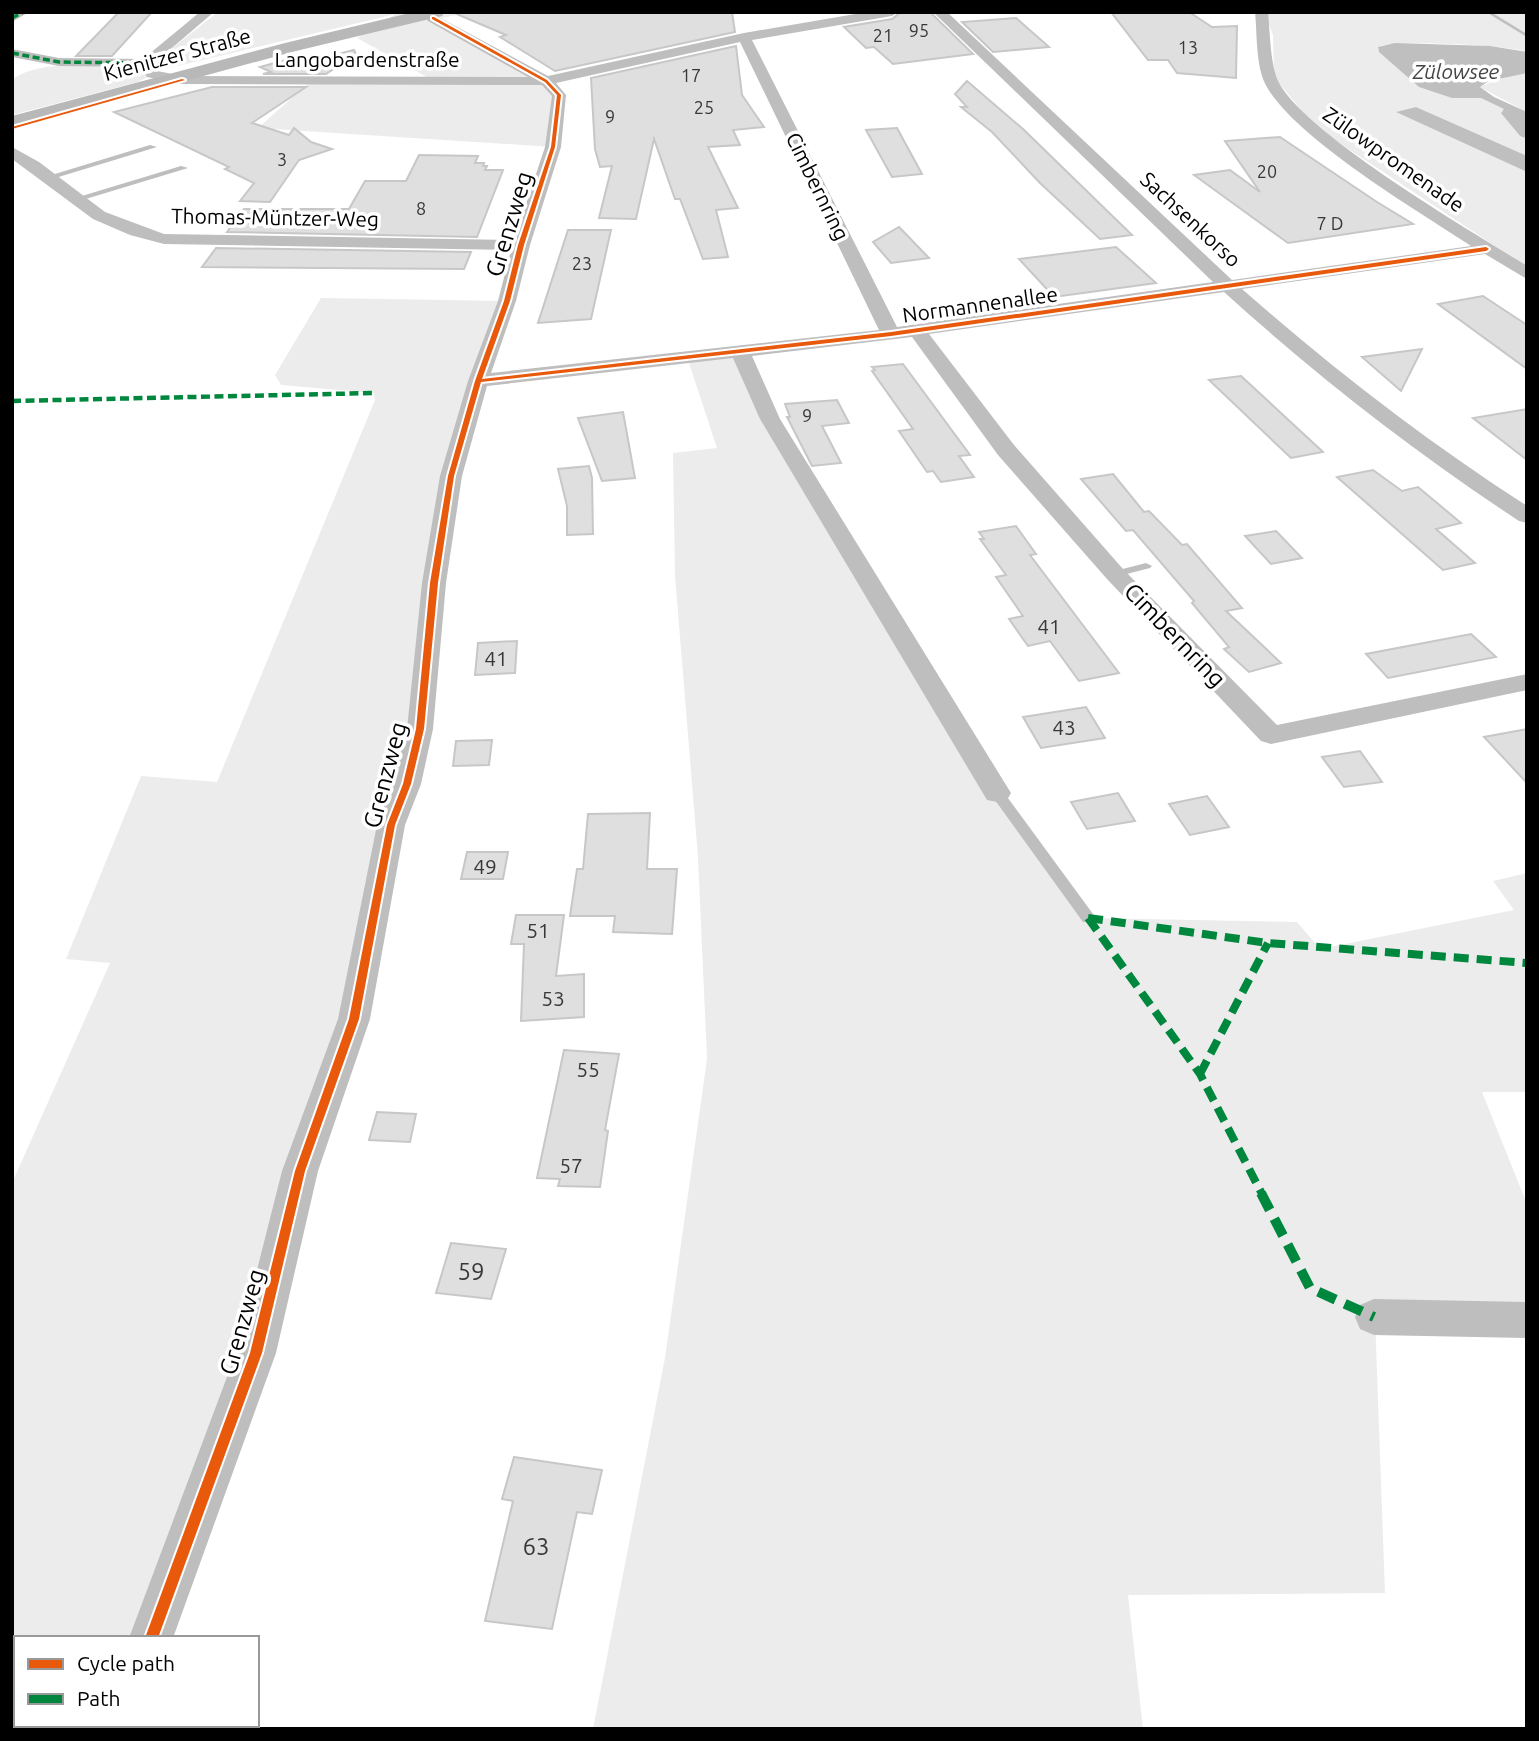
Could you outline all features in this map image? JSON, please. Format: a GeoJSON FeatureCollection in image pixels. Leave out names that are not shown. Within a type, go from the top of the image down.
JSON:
{"type":"FeatureCollection","features":[{"type":"Feature","properties":{"kind":"street"},"geometry":{"type":"LineString","coordinates":[[12,18],[23,12]]}},
{"type":"Feature","properties":{"kind":"street"},"geometry":{"type":"LineString","coordinates":[[12,53],[59,62],[146,63],[208,12]]}},
{"type":"Feature","properties":{"kind":"street","name":"Langobardenstraße"},"geometry":{"type":"LineString","coordinates":[[172,79],[546,81],[744,37],[892,12]]}},
{"type":"Feature","properties":{"kind":"street","name":"Sachsenkorso"},"geometry":{"type":"LineString","coordinates":[[939,12],[1231,288],[1366,406],[1464,479],[1527,516]]}},
{"type":"Feature","properties":{"kind":"street","name":"Zülowpromenade"},"geometry":{"type":"LineString","coordinates":[[1261,12],[1269,77],[1292,109],[1311,128],[1384,182],[1527,274]]}},
{"type":"Feature","properties":{"kind":"street"},"geometry":{"type":"LineString","coordinates":[[429,15],[546,81]]}},
{"type":"Feature","properties":{"kind":"street","name":"Kienitzer Straße"},"geometry":{"type":"LineString","coordinates":[[12,122],[429,15],[458,15]]}},
{"type":"Feature","properties":{"kind":"street","name":"Cimbernring"},"geometry":{"type":"LineString","coordinates":[[744,37],[825,198],[870,297],[891,334]]}},
{"type":"Feature","properties":{"kind":"street"},"geometry":{"type":"LineString","coordinates":[[146,63],[152,74],[172,79]]}},
{"type":"Feature","properties":{"kind":"street","name":"Grenzweg"},"geometry":{"type":"LineString","coordinates":[[152,1636],[257,1353],[300,1171],[354,1019],[391,825],[407,783],[420,729],[434,583],[451,476],[478,381],[507,301],[520,245],[553,147],[559,95],[546,81]]}},
{"type":"Feature","properties":{"kind":"street","name":"Thomas-Müntzer-Weg"},"geometry":{"type":"LineString","coordinates":[[12,152],[92,211],[146,235],[164,239],[520,245]]}},
{"type":"Feature","properties":{"kind":"street","name":"Normannenallee"},"geometry":{"type":"LineString","coordinates":[[478,381],[917,331],[1231,288],[1486,249]]}},
{"type":"Feature","properties":{"kind":"street","name":"Cimbernring"},"geometry":{"type":"LineString","coordinates":[[917,331],[1006,450],[1115,574],[1270,735],[1527,682]]}},
{"type":"Feature","properties":{"kind":"street"},"geometry":{"type":"LineString","coordinates":[[740,351],[770,419],[997,793]]}},
{"type":"Feature","properties":{"kind":"street"},"geometry":{"type":"LineString","coordinates":[[1374,1317],[1527,1320]]}},
{"type":"Feature","properties":{"kind":"lane"},"geometry":{"type":"LineString","coordinates":[[49,177],[152,147]]}},
{"type":"Feature","properties":{"kind":"lane"},"geometry":{"type":"LineString","coordinates":[[76,199],[184,168]]}},
{"type":"Feature","properties":{"kind":"lane"},"geometry":{"type":"LineString","coordinates":[[1115,574],[1146,566]]}},
{"type":"Feature","properties":{"kind":"lane"},"geometry":{"type":"LineString","coordinates":[[997,793],[1088,918]]}},
{"type":"Feature","properties":{"kind":"shaded area"},"geometry":{"type":"Polygon","coordinates":[[[218,12],[470,12],[437,19],[559,95],[553,147],[258,128],[312,80],[432,80],[357,38],[396,14],[161,70],[138,82],[12,115],[12,80],[25,73],[63,65],[163,68],[162,56],[218,12]]]}},
{"type":"Feature","properties":{"kind":"shaded area"},"geometry":{"type":"Polygon","coordinates":[[[1264,12],[1527,12],[1527,52],[1451,44],[1405,43],[1378,47],[1379,52],[1452,98],[1481,98],[1505,109],[1501,112],[1520,136],[1527,139],[1527,156],[1416,107],[1397,112],[1527,172],[1527,267],[1315,127],[1274,77],[1273,35],[1264,12]]]}},
{"type":"Feature","properties":{"kind":"shaded area"},"geometry":{"type":"Polygon","coordinates":[[[1527,73],[1527,112],[1480,87],[1505,76],[1527,73]]]}},
{"type":"Feature","properties":{"kind":"shaded area"},"geometry":{"type":"Polygon","coordinates":[[[321,298],[507,301],[478,381],[426,664],[354,1019],[152,1636],[14,1636],[14,1727],[120,1729],[12,1729],[12,1183],[110,963],[66,959],[141,776],[217,782],[375,400],[374,393],[281,385],[275,375],[321,298]]]}},
{"type":"Feature","properties":{"kind":"shaded area"},"geometry":{"type":"Polygon","coordinates":[[[740,351],[983,772],[1088,918],[1297,922],[1320,949],[1514,910],[1493,881],[1527,873],[1527,1092],[1482,1092],[1527,1204],[1527,1320],[1375,1317],[1385,1593],[1128,1595],[1143,1729],[593,1729],[665,1358],[707,1059],[698,857],[675,576],[673,453],[717,448],[687,357],[740,351]]]}},
{"type":"Feature","properties":{"kind":"water","name":"Zülowsee"},"geometry":{"type":"Polygon","coordinates":[[[1395,43],[1490,46],[1527,52],[1527,73],[1489,81],[1480,87],[1494,97],[1527,112],[1527,139],[1520,136],[1501,113],[1504,109],[1481,98],[1452,98],[1419,87],[1379,52],[1378,47],[1395,43]]]}},
{"type":"Feature","properties":{"kind":"water"},"geometry":{"type":"Polygon","coordinates":[[[1416,107],[1527,156],[1527,172],[1396,112],[1416,107]]]}},
{"type":"Feature","properties":{"kind":"building"},"geometry":{"type":"Polygon","coordinates":[[[119,12],[152,12],[112,56],[76,56],[119,12]]]}},
{"type":"Feature","properties":{"kind":"building"},"geometry":{"type":"Polygon","coordinates":[[[452,12],[732,12],[735,32],[555,71],[500,37],[506,35],[452,12]]]}},
{"type":"Feature","properties":{"kind":"building"},"geometry":{"type":"Polygon","coordinates":[[[901,12],[930,12],[973,54],[893,64],[874,47],[866,48],[844,27],[892,19],[901,12]]]}},
{"type":"Feature","properties":{"kind":"building"},"geometry":{"type":"Polygon","coordinates":[[[1111,12],[1189,12],[1212,27],[1237,26],[1236,78],[1177,73],[1168,60],[1148,60],[1111,12]]]}},
{"type":"Feature","properties":{"kind":"building"},"geometry":{"type":"Polygon","coordinates":[[[1016,18],[1049,47],[993,52],[962,22],[1016,18]]]}},
{"type":"Feature","properties":{"kind":"building"},"geometry":{"type":"Polygon","coordinates":[[[736,46],[742,95],[764,127],[733,130],[740,145],[708,147],[738,208],[716,210],[728,257],[703,259],[680,199],[675,199],[654,139],[636,219],[599,218],[612,166],[600,167],[595,149],[591,78],[736,46]]]}},
{"type":"Feature","properties":{"kind":"building"},"geometry":{"type":"Polygon","coordinates":[[[354,50],[356,54],[326,74],[263,74],[271,72],[260,67],[303,55],[315,60],[354,50]]]}},
{"type":"Feature","properties":{"kind":"building"},"geometry":{"type":"Polygon","coordinates":[[[967,81],[1023,129],[1132,235],[1100,239],[1040,183],[992,132],[961,107],[967,107],[955,94],[967,81]]]}},
{"type":"Feature","properties":{"kind":"building"},"geometry":{"type":"Polygon","coordinates":[[[212,87],[306,87],[252,123],[289,135],[294,128],[311,142],[332,149],[299,160],[270,202],[240,201],[254,183],[225,169],[229,167],[114,112],[212,87]]]}},
{"type":"Feature","properties":{"kind":"building"},"geometry":{"type":"Polygon","coordinates":[[[897,128],[922,174],[892,177],[866,130],[897,128]]]}},
{"type":"Feature","properties":{"kind":"building"},"geometry":{"type":"Polygon","coordinates":[[[1280,137],[1413,224],[1288,243],[1194,175],[1230,170],[1260,192],[1225,141],[1280,137]]]}},
{"type":"Feature","properties":{"kind":"building"},"geometry":{"type":"Polygon","coordinates":[[[419,155],[478,156],[475,163],[484,163],[483,166],[487,166],[485,170],[503,170],[477,237],[227,232],[244,209],[349,209],[365,181],[406,181],[419,155]]]}},
{"type":"Feature","properties":{"kind":"building"},"geometry":{"type":"Polygon","coordinates":[[[899,227],[929,258],[891,263],[873,242],[899,227]]]}},
{"type":"Feature","properties":{"kind":"building"},"geometry":{"type":"Polygon","coordinates":[[[568,230],[611,230],[591,319],[538,323],[568,230]]]}},
{"type":"Feature","properties":{"kind":"building"},"geometry":{"type":"Polygon","coordinates":[[[1116,247],[1156,283],[1054,297],[1019,259],[1116,247]]]}},
{"type":"Feature","properties":{"kind":"building"},"geometry":{"type":"Polygon","coordinates":[[[216,248],[471,252],[464,269],[202,267],[216,248]]]}},
{"type":"Feature","properties":{"kind":"building"},"geometry":{"type":"Polygon","coordinates":[[[1483,296],[1527,325],[1527,369],[1438,304],[1483,296]]]}},
{"type":"Feature","properties":{"kind":"building"},"geometry":{"type":"Polygon","coordinates":[[[1422,349],[1401,391],[1362,357],[1422,349]]]}},
{"type":"Feature","properties":{"kind":"building"},"geometry":{"type":"Polygon","coordinates":[[[903,364],[970,455],[959,456],[974,477],[941,482],[933,471],[927,472],[899,431],[913,429],[872,371],[875,370],[872,367],[903,364]]]}},
{"type":"Feature","properties":{"kind":"building"},"geometry":{"type":"Polygon","coordinates":[[[1241,376],[1323,452],[1291,458],[1209,380],[1241,376]]]}},
{"type":"Feature","properties":{"kind":"building"},"geometry":{"type":"Polygon","coordinates":[[[837,400],[849,423],[822,426],[841,463],[812,466],[787,417],[790,417],[785,404],[837,400]]]}},
{"type":"Feature","properties":{"kind":"building"},"geometry":{"type":"Polygon","coordinates":[[[1527,409],[1527,460],[1473,418],[1527,409]]]}},
{"type":"Feature","properties":{"kind":"building"},"geometry":{"type":"Polygon","coordinates":[[[623,412],[635,478],[602,481],[578,418],[623,412]]]}},
{"type":"Feature","properties":{"kind":"building"},"geometry":{"type":"Polygon","coordinates":[[[589,466],[592,478],[593,534],[567,535],[567,506],[558,469],[589,466]]]}},
{"type":"Feature","properties":{"kind":"building"},"geometry":{"type":"Polygon","coordinates":[[[1373,470],[1402,491],[1418,487],[1461,523],[1436,529],[1475,563],[1443,570],[1337,477],[1373,470]]]}},
{"type":"Feature","properties":{"kind":"building"},"geometry":{"type":"Polygon","coordinates":[[[1113,474],[1144,512],[1149,511],[1182,545],[1187,544],[1242,608],[1226,611],[1281,663],[1249,672],[1224,649],[1229,647],[1192,603],[1194,601],[1133,530],[1126,531],[1081,479],[1113,474]]]}},
{"type":"Feature","properties":{"kind":"building"},"geometry":{"type":"Polygon","coordinates":[[[1016,526],[1036,554],[1030,555],[1119,673],[1079,681],[1050,641],[1028,646],[1009,619],[1023,616],[996,577],[1006,575],[980,539],[984,539],[979,532],[1016,526]]]}},
{"type":"Feature","properties":{"kind":"building"},"geometry":{"type":"Polygon","coordinates":[[[1276,531],[1302,558],[1271,564],[1245,536],[1276,531]]]}},
{"type":"Feature","properties":{"kind":"building"},"geometry":{"type":"Polygon","coordinates":[[[1471,634],[1496,657],[1388,678],[1366,654],[1471,634]]]}},
{"type":"Feature","properties":{"kind":"building"},"geometry":{"type":"Polygon","coordinates":[[[517,641],[515,673],[475,675],[478,643],[517,641]]]}},
{"type":"Feature","properties":{"kind":"building"},"geometry":{"type":"Polygon","coordinates":[[[1086,707],[1105,738],[1041,748],[1023,717],[1086,707]]]}},
{"type":"Feature","properties":{"kind":"building"},"geometry":{"type":"Polygon","coordinates":[[[1527,729],[1527,783],[1484,737],[1527,729]]]}},
{"type":"Feature","properties":{"kind":"building"},"geometry":{"type":"Polygon","coordinates":[[[492,740],[489,765],[453,766],[456,741],[492,740]]]}},
{"type":"Feature","properties":{"kind":"building"},"geometry":{"type":"Polygon","coordinates":[[[1360,751],[1382,782],[1344,787],[1322,757],[1360,751]]]}},
{"type":"Feature","properties":{"kind":"building"},"geometry":{"type":"Polygon","coordinates":[[[1118,793],[1135,821],[1087,829],[1071,802],[1118,793]]]}},
{"type":"Feature","properties":{"kind":"building"},"geometry":{"type":"Polygon","coordinates":[[[1207,796],[1229,827],[1190,835],[1169,804],[1207,796]]]}},
{"type":"Feature","properties":{"kind":"building"},"geometry":{"type":"Polygon","coordinates":[[[650,813],[647,869],[677,869],[672,934],[613,932],[615,916],[570,916],[577,869],[583,869],[588,814],[650,813]]]}},
{"type":"Feature","properties":{"kind":"building"},"geometry":{"type":"Polygon","coordinates":[[[467,852],[508,852],[503,879],[461,879],[467,852]]]}},
{"type":"Feature","properties":{"kind":"building"},"geometry":{"type":"Polygon","coordinates":[[[516,915],[564,915],[556,976],[584,974],[584,1017],[521,1021],[524,944],[511,944],[516,915]]]}},
{"type":"Feature","properties":{"kind":"building"},"geometry":{"type":"Polygon","coordinates":[[[564,1050],[619,1054],[605,1130],[608,1131],[600,1187],[558,1186],[560,1179],[537,1178],[564,1050]]]}},
{"type":"Feature","properties":{"kind":"building"},"geometry":{"type":"Polygon","coordinates":[[[377,1112],[416,1114],[410,1142],[369,1140],[377,1112]]]}},
{"type":"Feature","properties":{"kind":"building"},"geometry":{"type":"Polygon","coordinates":[[[451,1243],[506,1249],[491,1299],[436,1293],[451,1243]]]}},
{"type":"Feature","properties":{"kind":"building"},"geometry":{"type":"Polygon","coordinates":[[[514,1457],[602,1470],[592,1514],[577,1512],[552,1629],[485,1621],[513,1501],[502,1499],[514,1457]]]}},
{"type":"Feature","properties":{"kind":"waterway"},"geometry":{"type":"LineString","coordinates":[[1488,12],[1527,36]]}},
{"type":"Feature","properties":{"kind":"marked path"},"geometry":{"type":"LineString","coordinates":[[12,18],[23,12]]}},
{"type":"Feature","properties":{"kind":"marked path"},"geometry":{"type":"LineString","coordinates":[[12,53],[59,62],[146,63]]}},
{"type":"Feature","properties":{"kind":"marked path"},"geometry":{"type":"LineString","coordinates":[[12,401],[374,393]]}},
{"type":"Feature","properties":{"kind":"marked path"},"geometry":{"type":"LineString","coordinates":[[1088,918],[1200,1074],[1310,1288],[1374,1317]]}},
{"type":"Feature","properties":{"kind":"marked path"},"geometry":{"type":"LineString","coordinates":[[1088,918],[1268,943],[1527,963]]}},
{"type":"Feature","properties":{"kind":"marked path"},"geometry":{"type":"LineString","coordinates":[[1200,1074],[1268,943]]}},
{"type":"Feature","properties":{"kind":"cycle path"},"geometry":{"type":"LineString","coordinates":[[152,1636],[256,1353],[300,1171],[354,1019],[391,825],[407,784],[420,729],[434,583],[451,476],[478,381],[507,301],[521,245],[553,147],[559,95],[546,81],[433,18]]}},
{"type":"Feature","properties":{"kind":"cycle path"},"geometry":{"type":"LineString","coordinates":[[12,128],[183,80]]}},
{"type":"Feature","properties":{"kind":"cycle path"},"geometry":{"type":"LineString","coordinates":[[478,381],[891,334],[1486,249]]}}]}
